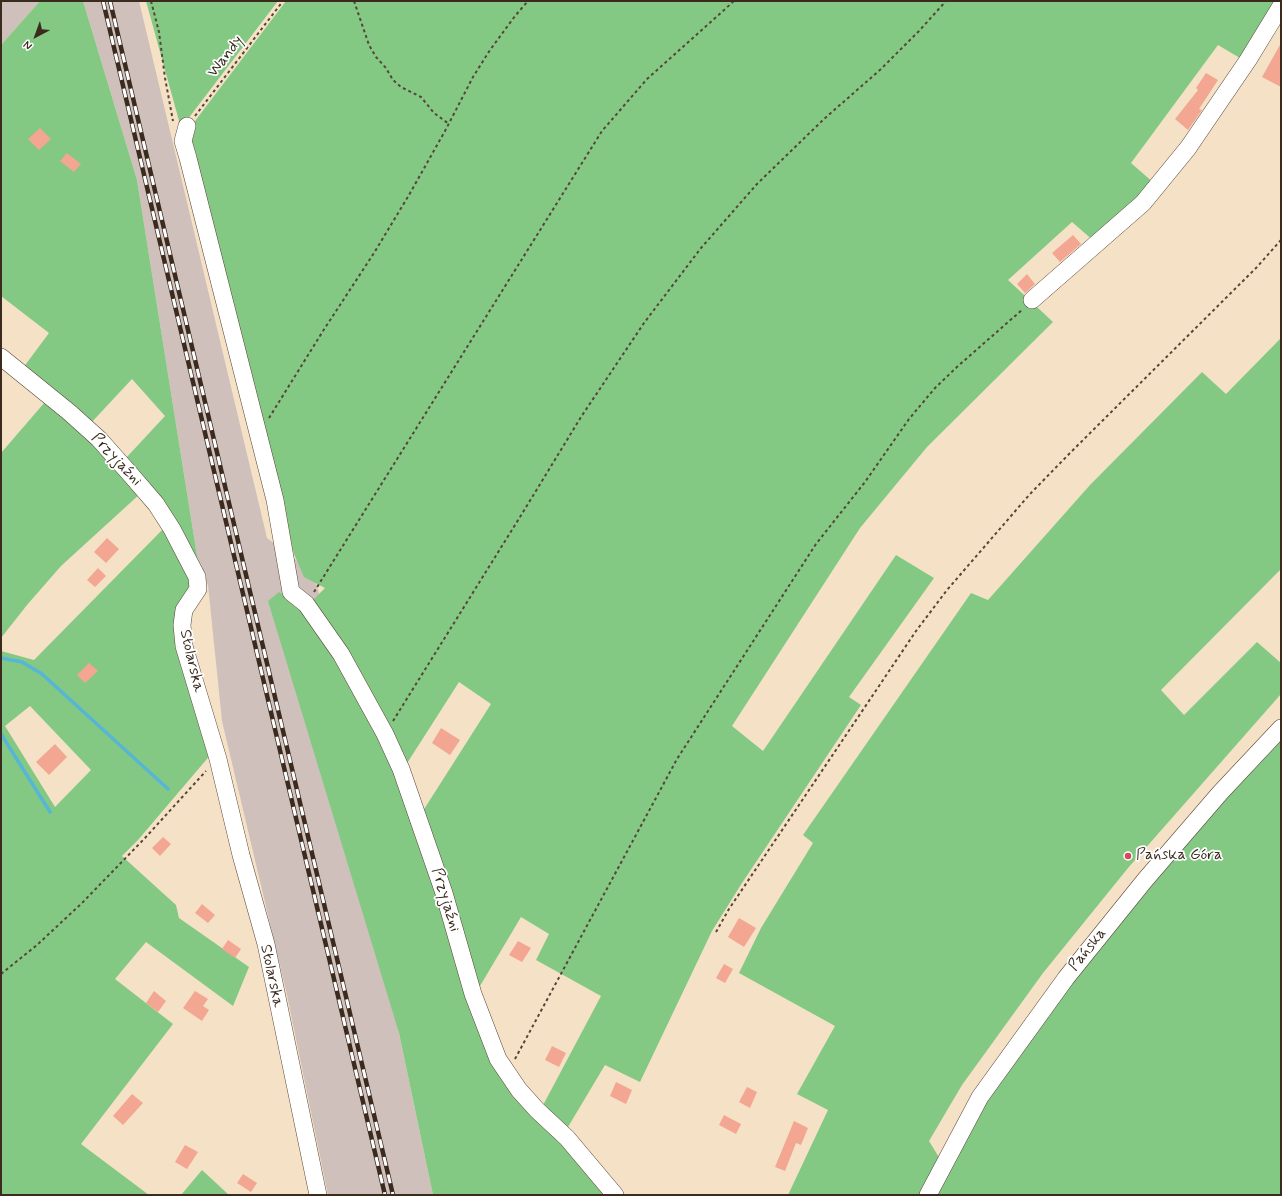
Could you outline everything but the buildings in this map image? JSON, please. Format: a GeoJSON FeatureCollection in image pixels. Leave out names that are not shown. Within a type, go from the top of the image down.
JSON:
{"type":"FeatureCollection","features":[{"type":"Feature","properties":{"kind":"street"},"geometry":{"type":"LineString","coordinates":[[1032,300],[1143,203],[1188,148],[1248,60],[1281,6]]}},
{"type":"Feature","properties":{"kind":"street"},"geometry":{"type":"LineString","coordinates":[[185,134],[188,158],[259,436]]}},
{"type":"Feature","properties":{"kind":"street","name":"Przyjaźni"},"geometry":{"type":"LineString","coordinates":[[1,357],[69,412],[99,439],[156,504],[172,529],[197,577],[198,588]]}},
{"type":"Feature","properties":{"kind":"street","name":"Przyjaźni"},"geometry":{"type":"LineString","coordinates":[[259,436],[275,500],[291,592],[306,604],[341,654],[385,734],[401,769],[444,893],[473,994],[498,1059],[518,1090],[567,1138],[615,1195]]}},
{"type":"Feature","properties":{"kind":"street","name":"Stolarska"},"geometry":{"type":"LineString","coordinates":[[198,588],[184,610],[182,626],[184,646],[218,759],[243,862],[266,944],[318,1195]]}},
{"type":"Feature","properties":{"kind":"street","name":"Pańska"},"geometry":{"type":"LineString","coordinates":[[928,1195],[980,1097],[1066,978],[1155,868],[1220,793],[1281,728]]}},
{"type":"Feature","properties":{"kind":"path"},"geometry":{"type":"LineString","coordinates":[[151,1],[159,32],[172,120],[185,134]]}},
{"type":"Feature","properties":{"kind":"path","name":"Wandy"},"geometry":{"type":"LineString","coordinates":[[185,134],[283,1]]}},
{"type":"Feature","properties":{"kind":"path"},"geometry":{"type":"LineString","coordinates":[[354,1],[369,45],[393,80],[401,87],[420,97],[434,113],[449,124]]}},
{"type":"Feature","properties":{"kind":"path"},"geometry":{"type":"LineString","coordinates":[[259,436],[409,195],[449,124],[473,77],[490,50],[528,1]]}},
{"type":"Feature","properties":{"kind":"path"},"geometry":{"type":"LineString","coordinates":[[306,604],[602,131],[646,80],[734,1]]}},
{"type":"Feature","properties":{"kind":"path"},"geometry":{"type":"LineString","coordinates":[[385,734],[581,417],[644,323],[696,255],[757,184],[824,119],[887,64],[919,32],[946,1]]}},
{"type":"Feature","properties":{"kind":"path"},"geometry":{"type":"LineString","coordinates":[[716,932],[729,909],[903,651],[947,590],[1040,484],[1256,268],[1281,240]]}},
{"type":"Feature","properties":{"kind":"path"},"geometry":{"type":"LineString","coordinates":[[508,1073],[677,760],[816,544],[865,482],[909,418],[935,388],[1032,300]]}},
{"type":"Feature","properties":{"kind":"path"},"geometry":{"type":"LineString","coordinates":[[1,974],[37,945],[82,903],[218,759]]}},
{"type":"Feature","properties":{"kind":"shaded area"},"geometry":{"type":"Polygon","coordinates":[[[1,1],[40,1],[1,45],[1,1]]]}},
{"type":"Feature","properties":{"kind":"shaded area"},"geometry":{"type":"Polygon","coordinates":[[[83,1],[139,1],[267,538],[312,572],[322,602],[399,1033],[433,1195],[328,1195],[287,995],[222,721],[208,585],[198,562],[137,180],[83,1]]]}},
{"type":"Feature","properties":{"kind":"green space"},"geometry":{"type":"Polygon","coordinates":[[[40,1],[83,1],[137,180],[198,562],[126,458],[165,416],[132,379],[90,424],[23,368],[49,333],[1,296],[1,45],[40,1]]]}},
{"type":"Feature","properties":{"kind":"green space"},"geometry":{"type":"Polygon","coordinates":[[[146,1],[278,1],[181,128],[146,1]]]}},
{"type":"Feature","properties":{"kind":"green space"},"geometry":{"type":"Polygon","coordinates":[[[286,1],[1281,1],[1250,64],[1218,45],[1131,163],[1155,184],[1095,242],[1072,222],[1008,280],[1053,322],[927,447],[860,528],[732,726],[763,751],[896,555],[934,578],[849,697],[861,705],[742,883],[712,931],[640,1082],[605,1065],[565,1132],[541,1109],[601,996],[536,960],[549,934],[521,917],[477,991],[421,814],[491,704],[459,682],[404,768],[310,603],[325,588],[304,577],[294,554],[270,465],[189,142],[189,129],[286,1]]]}},
{"type":"Feature","properties":{"kind":"green space"},"geometry":{"type":"Polygon","coordinates":[[[1281,338],[1281,569],[1161,690],[1184,715],[1257,642],[1281,663],[1281,694],[1128,868],[1043,973],[962,1085],[929,1141],[940,1159],[1068,985],[1150,884],[1281,736],[1281,1195],[788,1195],[828,1110],[797,1094],[835,1026],[739,973],[761,928],[813,843],[803,835],[971,593],[988,600],[1090,485],[1202,372],[1226,394],[1281,338]]]}},
{"type":"Feature","properties":{"kind":"green space"},"geometry":{"type":"Polygon","coordinates":[[[45,402],[71,420],[141,493],[61,566],[1,638],[1,453],[45,402]]]}},
{"type":"Feature","properties":{"kind":"green space"},"geometry":{"type":"Polygon","coordinates":[[[166,526],[193,588],[180,606],[212,753],[138,840],[122,856],[176,905],[179,918],[249,967],[233,1006],[146,942],[115,979],[173,1024],[81,1144],[149,1195],[1,1195],[1,651],[34,660],[166,526]],[[30,706],[5,726],[55,807],[91,770],[30,706]]]}},
{"type":"Feature","properties":{"kind":"green space"},"geometry":{"type":"Polygon","coordinates":[[[279,592],[294,600],[305,609],[383,740],[476,1014],[561,1139],[608,1195],[433,1195],[399,1033],[268,601],[279,592]]]}},
{"type":"Feature","properties":{"kind":"green space"},"geometry":{"type":"Polygon","coordinates":[[[202,1170],[229,1195],[181,1195],[202,1170]]]}},
{"type":"Feature","properties":{"kind":"waterway"},"geometry":{"type":"LineString","coordinates":[[1,658],[22,662],[42,674],[168,789]]}},
{"type":"Feature","properties":{"kind":"waterway"},"geometry":{"type":"LineString","coordinates":[[1,734],[50,812]]}},
{"type":"Feature","properties":{"kind":"railway"},"geometry":{"type":"LineString","coordinates":[[103,1],[385,1195]]}},
{"type":"Feature","properties":{"kind":"railway"},"geometry":{"type":"LineString","coordinates":[[110,1],[393,1195]]}},
{"type":"Feature","properties":{"kind":"place","name":"Pańska Góra"},"geometry":{"type":"Point","coordinates":[1128,856]}}]}
